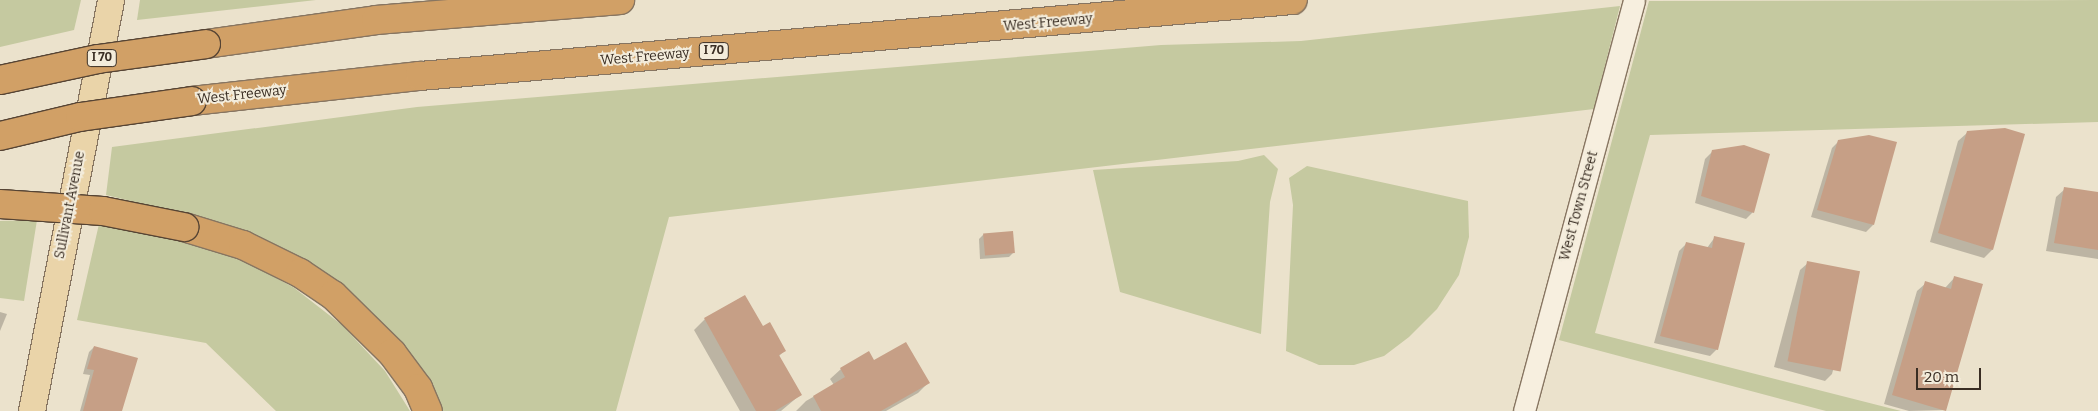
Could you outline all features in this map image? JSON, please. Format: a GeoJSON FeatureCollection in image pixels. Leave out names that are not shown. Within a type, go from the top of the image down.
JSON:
{"type":"FeatureCollection","features":[{"type":"Feature","properties":{"kind":"highway","name":"I 70"},"geometry":{"type":"LineString","coordinates":[[0,80],[98,59],[376,20],[620,0]]}},
{"type":"Feature","properties":{"kind":"highway","name":"West Freeway"},"geometry":{"type":"LineString","coordinates":[[0,136],[80,117],[192,101],[420,76],[1293,0]]}},
{"type":"Feature","properties":{"kind":"highway"},"geometry":{"type":"LineString","coordinates":[[0,204],[103,211],[184,227],[243,245],[300,273],[333,294],[392,353],[418,388],[428,411]]}},
{"type":"Feature","properties":{"kind":"main road","name":"Sullivant Avenue"},"geometry":{"type":"LineString","coordinates":[[32,411],[111,0]]}},
{"type":"Feature","properties":{"kind":"street","name":"West Town Street"},"geometry":{"type":"LineString","coordinates":[[1524,411],[1634,0]]}},
{"type":"Feature","properties":{"kind":"green space"},"geometry":{"type":"Polygon","coordinates":[[[0,0],[81,0],[74,30],[0,47],[0,0]]]}},
{"type":"Feature","properties":{"kind":"green space"},"geometry":{"type":"Polygon","coordinates":[[[140,0],[316,0],[137,20],[140,0]]]}},
{"type":"Feature","properties":{"kind":"green space"},"geometry":{"type":"Polygon","coordinates":[[[2098,0],[2098,122],[1650,135],[1595,333],[1901,411],[1826,411],[1559,340],[1649,1],[2098,0]]]}},
{"type":"Feature","properties":{"kind":"green space"},"geometry":{"type":"Polygon","coordinates":[[[1620,6],[1594,109],[669,217],[616,411],[442,411],[414,362],[372,312],[322,272],[274,244],[226,224],[106,195],[112,147],[417,107],[1161,45],[1301,41],[1620,6]]]}},
{"type":"Feature","properties":{"kind":"green space"},"geometry":{"type":"Polygon","coordinates":[[[1264,155],[1278,169],[1270,202],[1261,334],[1120,292],[1093,170],[1238,161],[1264,155]]]}},
{"type":"Feature","properties":{"kind":"green space"},"geometry":{"type":"Polygon","coordinates":[[[1307,166],[1468,201],[1469,237],[1459,275],[1437,309],[1409,337],[1384,356],[1354,365],[1319,365],[1286,351],[1293,205],[1289,178],[1307,166]]]}},
{"type":"Feature","properties":{"kind":"green space"},"geometry":{"type":"Polygon","coordinates":[[[37,220],[24,301],[0,298],[0,221],[37,220]]]}},
{"type":"Feature","properties":{"kind":"green space"},"geometry":{"type":"Polygon","coordinates":[[[99,224],[188,241],[248,263],[293,287],[342,325],[385,371],[410,411],[276,411],[206,343],[77,320],[99,224]]]}},
{"type":"Feature","properties":{"kind":"building"},"geometry":{"type":"Polygon","coordinates":[[[2005,128],[2025,134],[1993,250],[1938,233],[1967,131],[2005,128]]]}},
{"type":"Feature","properties":{"kind":"building"},"geometry":{"type":"Polygon","coordinates":[[[1869,135],[1897,142],[1874,225],[1817,210],[1838,140],[1869,135]]]}},
{"type":"Feature","properties":{"kind":"building"},"geometry":{"type":"Polygon","coordinates":[[[1744,145],[1770,154],[1754,213],[1701,196],[1712,150],[1744,145]]]}},
{"type":"Feature","properties":{"kind":"building"},"geometry":{"type":"Polygon","coordinates":[[[2064,187],[2098,192],[2098,250],[2054,243],[2064,187]]]}},
{"type":"Feature","properties":{"kind":"building"},"geometry":{"type":"Polygon","coordinates":[[[1013,231],[1015,253],[985,256],[983,234],[1013,231]]]}},
{"type":"Feature","properties":{"kind":"building"},"geometry":{"type":"Polygon","coordinates":[[[1714,236],[1745,243],[1718,350],[1660,336],[1686,242],[1712,248],[1714,236]]]}},
{"type":"Feature","properties":{"kind":"building"},"geometry":{"type":"Polygon","coordinates":[[[1807,261],[1860,271],[1841,371],[1788,361],[1807,261]]]}},
{"type":"Feature","properties":{"kind":"building"},"geometry":{"type":"Polygon","coordinates":[[[1954,276],[1983,284],[1946,411],[1892,395],[1925,281],[1951,289],[1954,276]]]}},
{"type":"Feature","properties":{"kind":"building"},"geometry":{"type":"Polygon","coordinates":[[[745,295],[763,326],[770,322],[786,351],[779,355],[802,395],[775,411],[756,411],[704,318],[745,295]]]}},
{"type":"Feature","properties":{"kind":"building"},"geometry":{"type":"Polygon","coordinates":[[[906,342],[930,383],[881,411],[821,411],[813,396],[845,377],[840,368],[869,351],[874,360],[906,342]]]}},
{"type":"Feature","properties":{"kind":"building"},"geometry":{"type":"Polygon","coordinates":[[[94,346],[138,358],[122,411],[83,411],[94,370],[87,369],[94,346]]]}}]}
